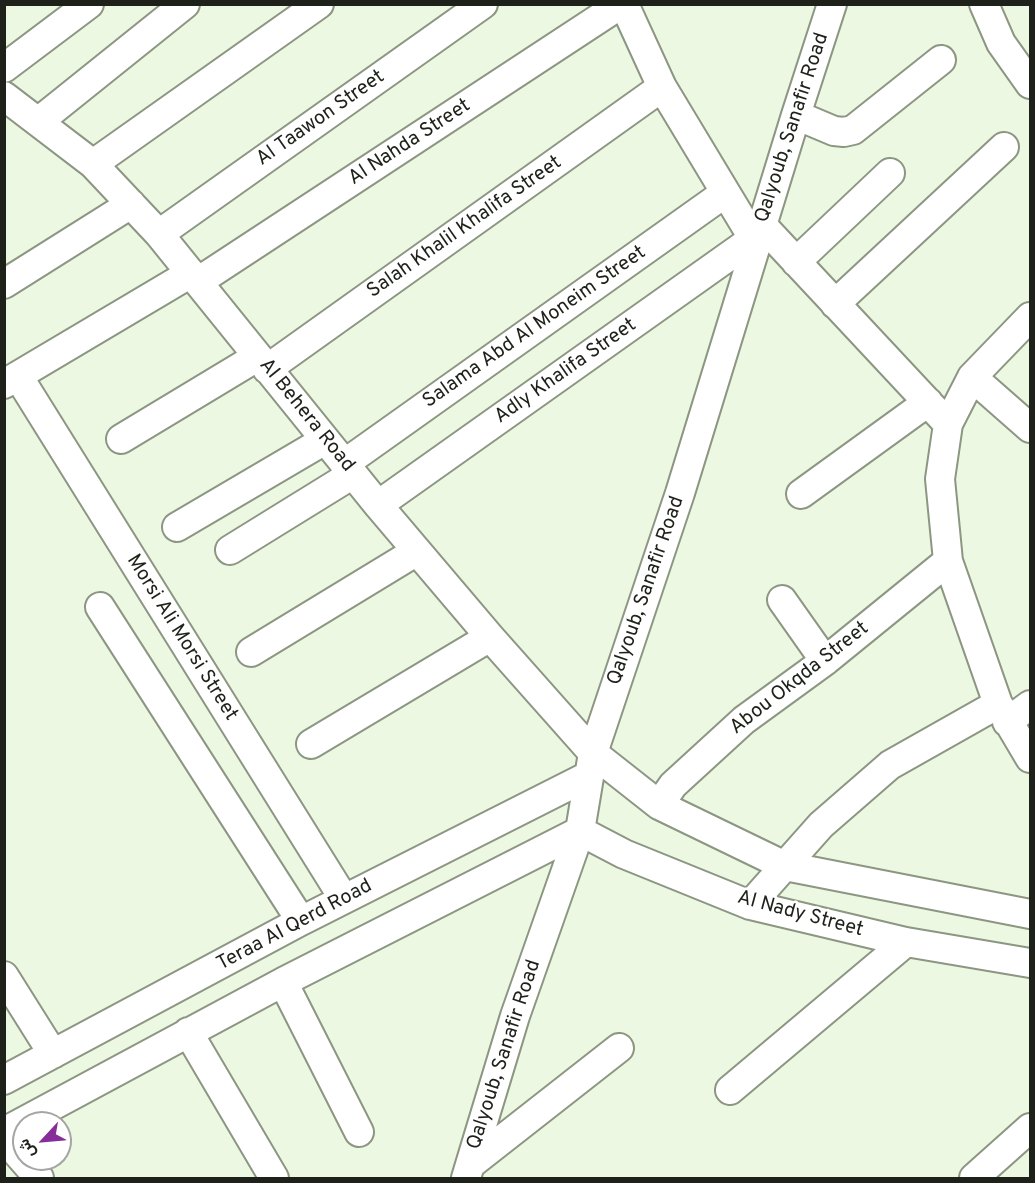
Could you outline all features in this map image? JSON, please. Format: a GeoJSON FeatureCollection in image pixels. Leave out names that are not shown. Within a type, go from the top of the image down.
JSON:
{"type":"FeatureCollection","features":[{"type":"Feature","properties":{"kind":"street"},"geometry":{"type":"LineString","coordinates":[[4,68],[89,4]]}},
{"type":"Feature","properties":{"kind":"street"},"geometry":{"type":"LineString","coordinates":[[38,122],[184,4]]}},
{"type":"Feature","properties":{"kind":"street"},"geometry":{"type":"LineString","coordinates":[[93,164],[319,4]]}},
{"type":"Feature","properties":{"kind":"street","name":"Al Taawon Street"},"geometry":{"type":"LineString","coordinates":[[159,234],[483,4]]}},
{"type":"Feature","properties":{"kind":"street"},"geometry":{"type":"LineString","coordinates":[[623,4],[662,87],[725,193],[757,236],[796,262],[948,424]]}},
{"type":"Feature","properties":{"kind":"street","name":"Al Nahda Street"},"geometry":{"type":"LineString","coordinates":[[11,380],[195,277],[623,4]]}},
{"type":"Feature","properties":{"kind":"street","name":"Qalyoub, Sanafir Road"},"geometry":{"type":"LineString","coordinates":[[469,1171],[515,1016],[580,831],[590,764],[680,494],[757,236],[832,4]]}},
{"type":"Feature","properties":{"kind":"street"},"geometry":{"type":"LineString","coordinates":[[984,4],[1001,43],[1030,84]]}},
{"type":"Feature","properties":{"kind":"street"},"geometry":{"type":"LineString","coordinates":[[796,115],[834,131],[853,130],[941,60]]}},
{"type":"Feature","properties":{"kind":"street","name":"Salah Khalil Khalifa Street"},"geometry":{"type":"LineString","coordinates":[[121,439],[262,363],[662,87]]}},
{"type":"Feature","properties":{"kind":"street","name":"Al Behera Road"},"geometry":{"type":"LineString","coordinates":[[4,96],[93,164],[159,234],[378,505],[490,637],[590,764],[659,806],[785,866],[1030,914]]}},
{"type":"Feature","properties":{"kind":"street"},"geometry":{"type":"LineString","coordinates":[[835,304],[1004,147]]}},
{"type":"Feature","properties":{"kind":"street"},"geometry":{"type":"LineString","coordinates":[[796,262],[890,173]]}},
{"type":"Feature","properties":{"kind":"street","name":"Salama Abd Al Moneim Street"},"geometry":{"type":"LineString","coordinates":[[230,550],[349,469],[725,193]]}},
{"type":"Feature","properties":{"kind":"street"},"geometry":{"type":"LineString","coordinates":[[4,284],[131,204]]}},
{"type":"Feature","properties":{"kind":"street","name":"Adly Khalifa Street"},"geometry":{"type":"LineString","coordinates":[[378,505],[757,236]]}},
{"type":"Feature","properties":{"kind":"street"},"geometry":{"type":"LineString","coordinates":[[1030,317],[972,377],[948,424],[940,478],[948,561],[1003,713],[1030,758]]}},
{"type":"Feature","properties":{"kind":"street"},"geometry":{"type":"LineString","coordinates":[[972,377],[1030,428]]}},
{"type":"Feature","properties":{"kind":"street","name":"Morsi Ali Morsi Street"},"geometry":{"type":"LineString","coordinates":[[11,380],[344,899]]}},
{"type":"Feature","properties":{"kind":"street"},"geometry":{"type":"LineString","coordinates":[[801,495],[928,402]]}},
{"type":"Feature","properties":{"kind":"street"},"geometry":{"type":"LineString","coordinates":[[177,527],[325,440]]}},
{"type":"Feature","properties":{"kind":"street"},"geometry":{"type":"LineString","coordinates":[[251,652],[417,551]]}},
{"type":"Feature","properties":{"kind":"street","name":"Abou Okqda Street"},"geometry":{"type":"LineString","coordinates":[[659,806],[673,786],[744,720],[825,661],[948,561]]}},
{"type":"Feature","properties":{"kind":"street"},"geometry":{"type":"LineString","coordinates":[[782,600],[825,661]]}},
{"type":"Feature","properties":{"kind":"street"},"geometry":{"type":"LineString","coordinates":[[100,607],[301,921]]}},
{"type":"Feature","properties":{"kind":"street"},"geometry":{"type":"LineString","coordinates":[[311,744],[490,637]]}},
{"type":"Feature","properties":{"kind":"street"},"geometry":{"type":"LineString","coordinates":[[750,905],[821,825],[890,765],[1003,713],[1030,705]]}},
{"type":"Feature","properties":{"kind":"street","name":"Teraa Al Qerd Road"},"geometry":{"type":"LineString","coordinates":[[4,1080],[344,899],[590,764]]}},
{"type":"Feature","properties":{"kind":"street"},"geometry":{"type":"LineString","coordinates":[[4,1132],[283,982],[580,831]]}},
{"type":"Feature","properties":{"kind":"street","name":"Al Nady Street"},"geometry":{"type":"LineString","coordinates":[[580,831],[624,854],[750,905],[906,942],[1030,963]]}},
{"type":"Feature","properties":{"kind":"street"},"geometry":{"type":"LineString","coordinates":[[730,1090],[906,942]]}},
{"type":"Feature","properties":{"kind":"street"},"geometry":{"type":"LineString","coordinates":[[4,976],[53,1054]]}},
{"type":"Feature","properties":{"kind":"street"},"geometry":{"type":"LineString","coordinates":[[283,982],[359,1132]]}},
{"type":"Feature","properties":{"kind":"street"},"geometry":{"type":"LineString","coordinates":[[188,1032],[274,1179]]}},
{"type":"Feature","properties":{"kind":"street"},"geometry":{"type":"LineString","coordinates":[[469,1171],[619,1048]]}},
{"type":"Feature","properties":{"kind":"street"},"geometry":{"type":"LineString","coordinates":[[974,1179],[1030,1128]]}},
{"type":"Feature","properties":{"kind":"street"},"geometry":{"type":"LineString","coordinates":[[4,1138],[39,1179]]}}]}
